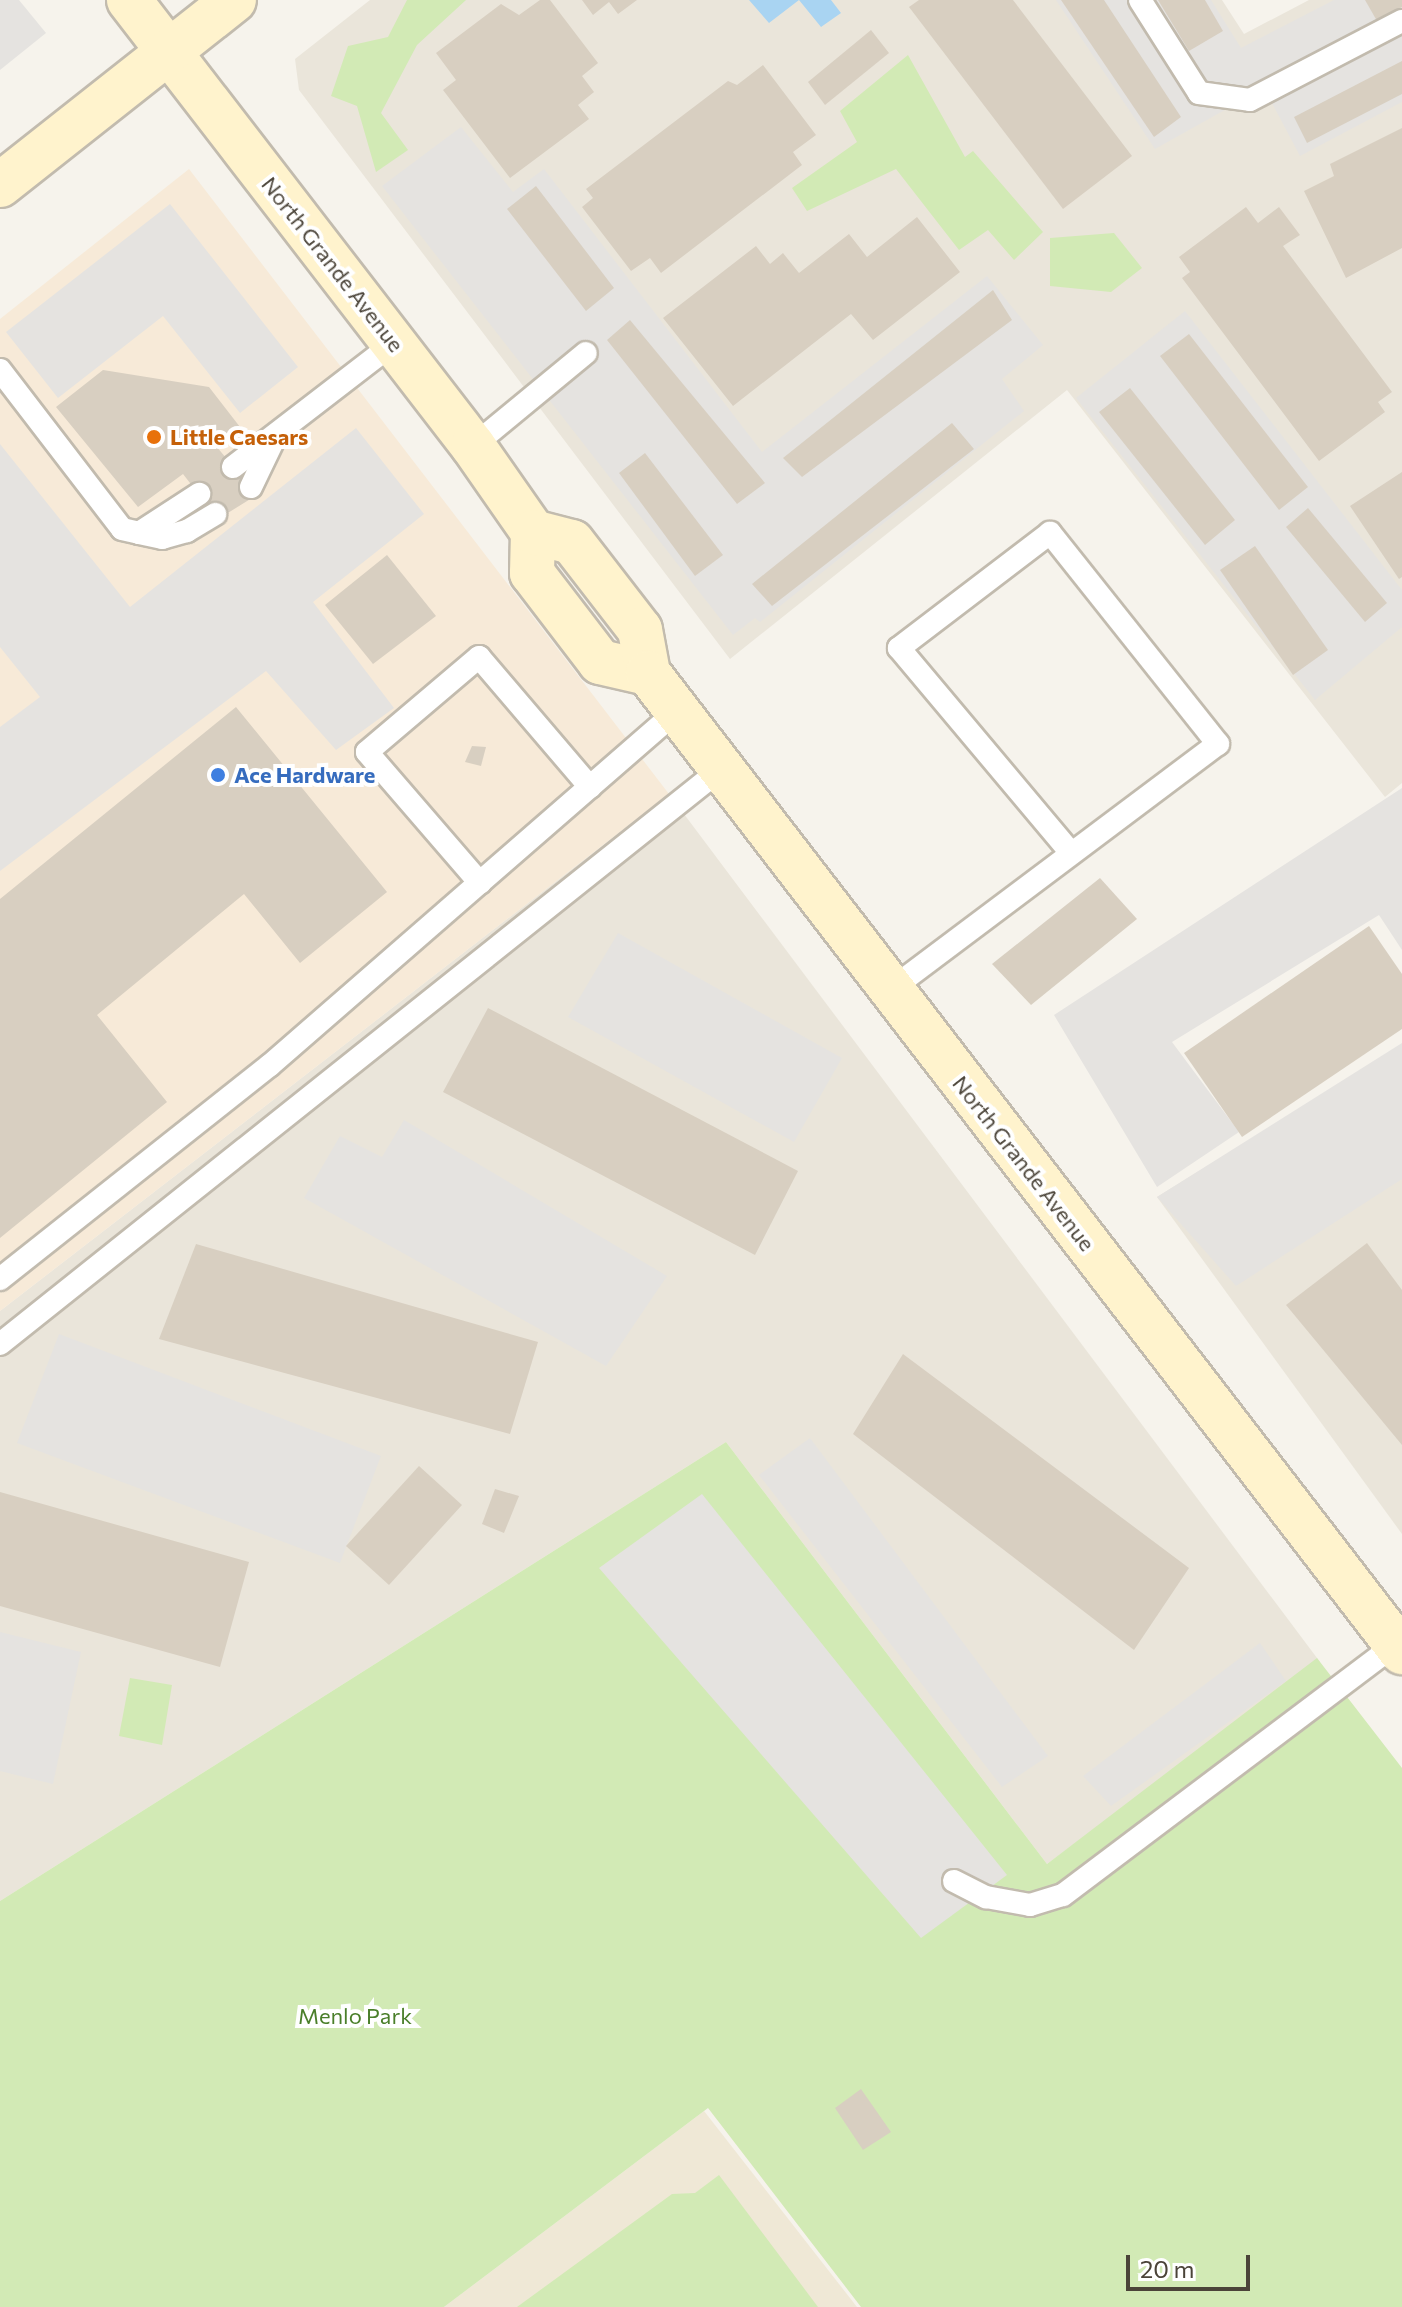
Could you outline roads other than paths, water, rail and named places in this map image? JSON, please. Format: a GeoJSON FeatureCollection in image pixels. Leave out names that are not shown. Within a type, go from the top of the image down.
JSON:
{"type":"FeatureCollection","features":[{"type":"Feature","properties":{"kind":"main road","name":"North Grande Avenue"},"geometry":{"type":"LineString","coordinates":[[129,0],[473,446],[533,532],[532,573],[600,662],[648,673],[1399,1648]]}},
{"type":"Feature","properties":{"kind":"main road"},"geometry":{"type":"LineString","coordinates":[[0,185],[234,0]]}},
{"type":"Feature","properties":{"kind":"lane"},"geometry":{"type":"LineString","coordinates":[[1140,0],[1199,93],[1250,100],[1402,21]]}},
{"type":"Feature","properties":{"kind":"lane"},"geometry":{"type":"LineString","coordinates":[[233,467],[394,343]]}},
{"type":"Feature","properties":{"kind":"lane"},"geometry":{"type":"LineString","coordinates":[[473,446],[586,353]]}},
{"type":"Feature","properties":{"kind":"lane"},"geometry":{"type":"LineString","coordinates":[[0,370],[106,514],[122,529],[162,538],[215,514]]}},
{"type":"Feature","properties":{"kind":"lane"},"geometry":{"type":"LineString","coordinates":[[251,487],[275,437]]}},
{"type":"Feature","properties":{"kind":"lane"},"geometry":{"type":"LineString","coordinates":[[139,533],[199,494]]}},
{"type":"Feature","properties":{"kind":"lane"},"geometry":{"type":"LineString","coordinates":[[890,990],[1218,744],[1050,533],[899,648],[1071,853]]}},
{"type":"Feature","properties":{"kind":"lane"},"geometry":{"type":"LineString","coordinates":[[480,883],[367,752],[479,657],[590,787]]}},
{"type":"Feature","properties":{"kind":"lane"},"geometry":{"type":"LineString","coordinates":[[0,1279],[269,1066],[677,711]]}},
{"type":"Feature","properties":{"kind":"lane"},"geometry":{"type":"LineString","coordinates":[[0,1344],[721,769]]}},
{"type":"Feature","properties":{"kind":"lane"},"geometry":{"type":"LineString","coordinates":[[954,1881],[986,1897],[1030,1905],[1063,1895],[1399,1648]]}},
{"type":"Feature","properties":{"kind":"water"},"geometry":{"type":"Polygon","coordinates":[[[749,0],[799,0],[769,23],[749,0]]]}},
{"type":"Feature","properties":{"kind":"water"},"geometry":{"type":"Polygon","coordinates":[[[799,0],[831,0],[841,13],[821,27],[799,0]]]}},
{"type":"Feature","properties":{"kind":"place","name":"Little Caesars"},"geometry":{"type":"Point","coordinates":[154,437]}},
{"type":"Feature","properties":{"kind":"place","name":"Ace Hardware"},"geometry":{"type":"Point","coordinates":[218,775]}},
{"type":"Feature","properties":{"kind":"park label","name":"Menlo Park"},"geometry":{"type":"Point","coordinates":[355,2016]}}]}
